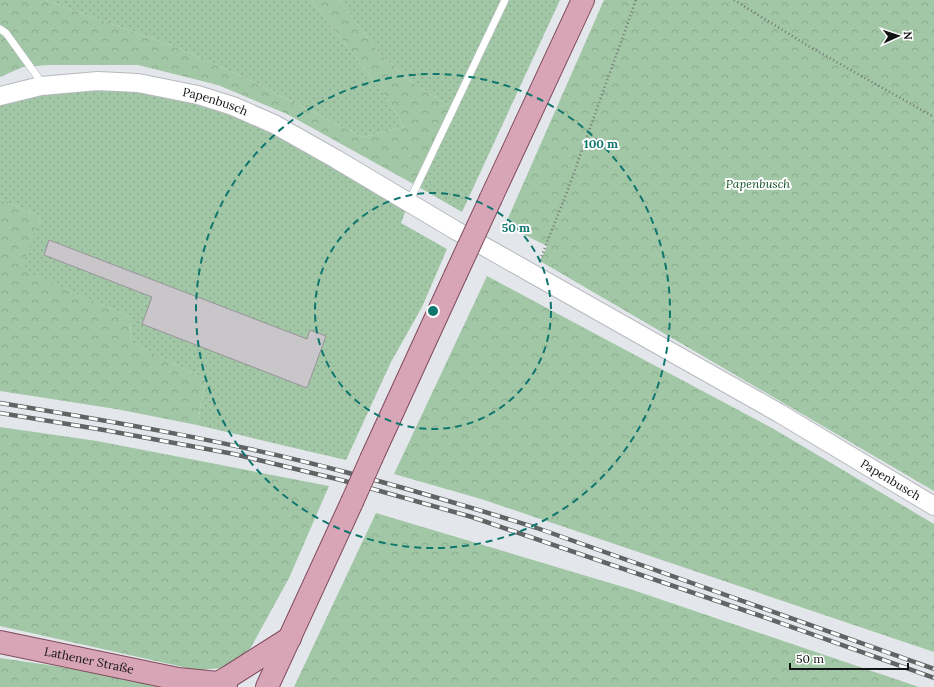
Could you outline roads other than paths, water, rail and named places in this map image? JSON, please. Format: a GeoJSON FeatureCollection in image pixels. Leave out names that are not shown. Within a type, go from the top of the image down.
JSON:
{"type":"FeatureCollection","features":[{"type":"Feature","properties":{"kind":"main road"},"geometry":{"type":"LineString","coordinates":[[267,687],[583,0]]}},
{"type":"Feature","properties":{"kind":"main road"},"geometry":{"type":"LineString","coordinates":[[222,685],[230,676],[290,638]]}},
{"type":"Feature","properties":{"kind":"main road","name":"Lathener Straße"},"geometry":{"type":"LineString","coordinates":[[0,642],[184,683],[222,685]]}},
{"type":"Feature","properties":{"kind":"street","name":"Papenbusch"},"geometry":{"type":"LineString","coordinates":[[0,96],[41,86],[98,81],[138,83],[205,97],[233,106],[274,124],[779,413],[934,506]]}},
{"type":"Feature","properties":{"kind":"lane"},"geometry":{"type":"LineString","coordinates":[[409,202],[505,0]]}},
{"type":"Feature","properties":{"kind":"lane"},"geometry":{"type":"LineString","coordinates":[[0,29],[6,33],[37,76],[41,86]]}},
{"type":"Feature","properties":{"kind":"railway"},"geometry":{"type":"LineString","coordinates":[[0,403],[130,425],[260,451],[417,492],[537,528],[934,669]]}},
{"type":"Feature","properties":{"kind":"railway"},"geometry":{"type":"LineString","coordinates":[[0,413],[104,430],[234,454],[341,480],[472,517],[761,616],[934,678]]}}]}
